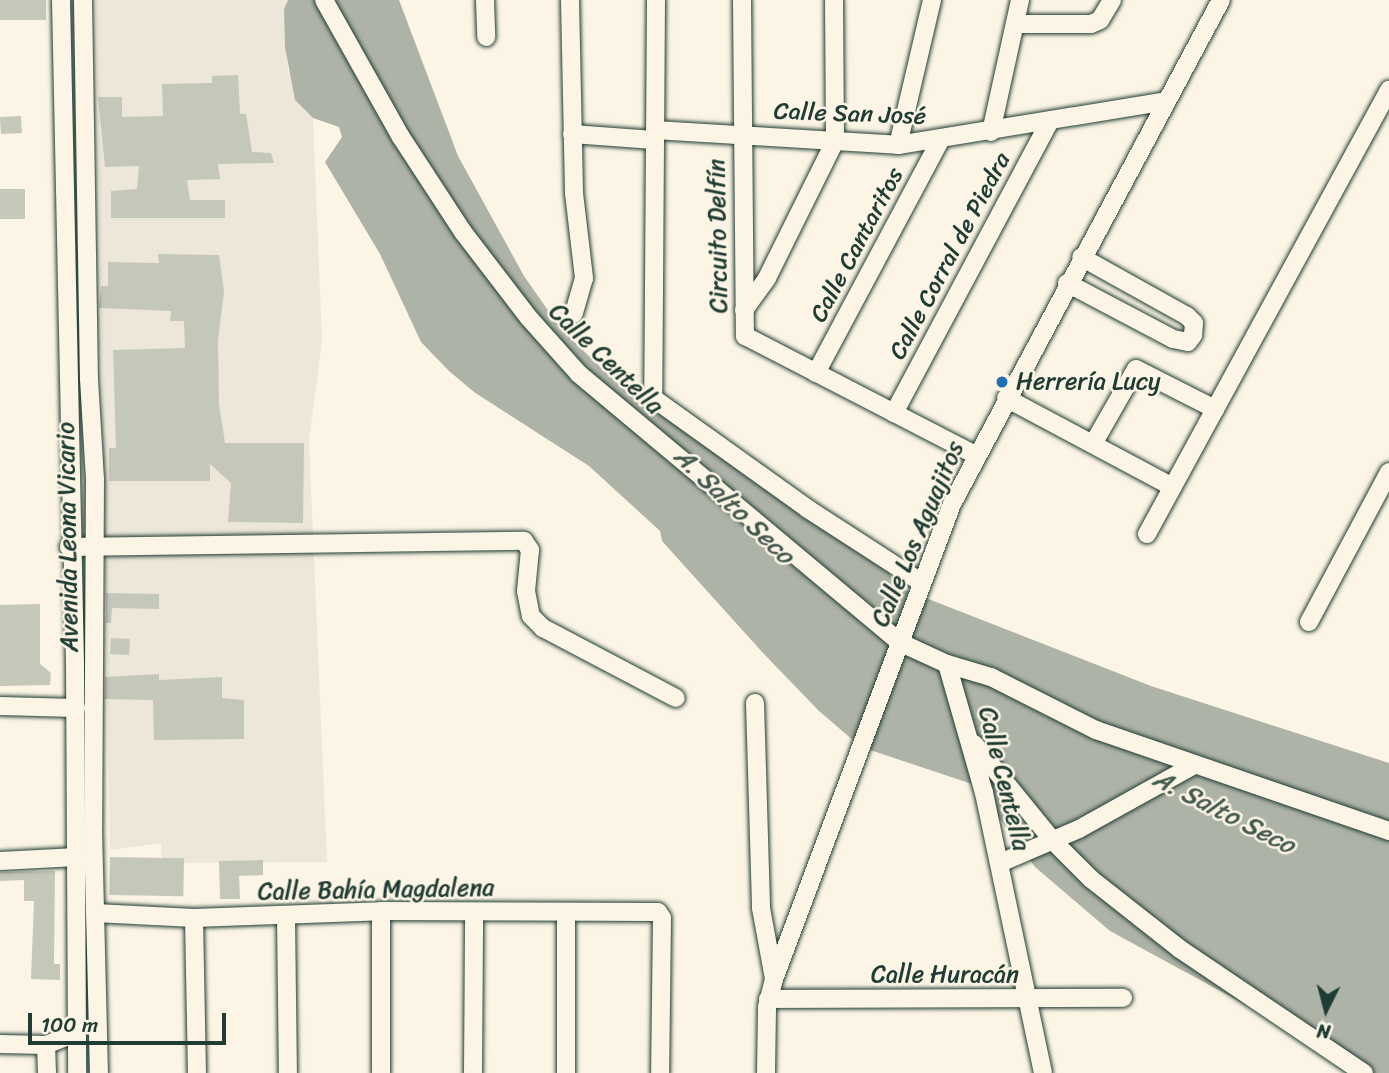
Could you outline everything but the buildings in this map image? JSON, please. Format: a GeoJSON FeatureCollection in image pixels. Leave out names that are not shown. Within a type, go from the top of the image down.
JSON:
{"type":"FeatureCollection","features":[{"type":"Feature","properties":{"kind":"street","name":"Avenida Leona Vicario"},"geometry":{"type":"LineString","coordinates":[[61,0],[69,547],[76,708],[77,1073]]}},
{"type":"Feature","properties":{"kind":"street","name":"Avenida Leona Vicario"},"geometry":{"type":"LineString","coordinates":[[83,0],[96,548],[95,913],[99,1073]]}},
{"type":"Feature","properties":{"kind":"street","name":"Calle Centella"},"geometry":{"type":"LineString","coordinates":[[324,0],[456,222],[529,318],[579,374],[899,642],[947,664],[969,738],[1000,863],[1043,1073]]}},
{"type":"Feature","properties":{"kind":"street"},"geometry":{"type":"LineString","coordinates":[[485,0],[486,37]]}},
{"type":"Feature","properties":{"kind":"street"},"geometry":{"type":"LineString","coordinates":[[570,0],[572,134],[584,278],[574,314]]}},
{"type":"Feature","properties":{"kind":"street"},"geometry":{"type":"LineString","coordinates":[[656,0],[654,135],[657,274],[650,366],[653,398],[808,509],[921,582]]}},
{"type":"Feature","properties":{"kind":"street","name":"Circuito Delfín"},"geometry":{"type":"LineString","coordinates":[[742,0],[744,310],[749,341],[976,455]]}},
{"type":"Feature","properties":{"kind":"street"},"geometry":{"type":"LineString","coordinates":[[744,310],[767,278],[835,141],[834,0]]}},
{"type":"Feature","properties":{"kind":"street"},"geometry":{"type":"LineString","coordinates":[[898,145],[932,0]]}},
{"type":"Feature","properties":{"kind":"street"},"geometry":{"type":"LineString","coordinates":[[991,132],[1020,0]]}},
{"type":"Feature","properties":{"kind":"street"},"geometry":{"type":"LineString","coordinates":[[1015,24],[1091,24],[1100,20],[1112,0]]}},
{"type":"Feature","properties":{"kind":"street","name":"Calle Los Aguajitos"},"geometry":{"type":"LineString","coordinates":[[766,1073],[768,999],[774,979],[921,582],[976,455],[1221,0]]}},
{"type":"Feature","properties":{"kind":"street"},"geometry":{"type":"LineString","coordinates":[[1147,534],[1389,90]]}},
{"type":"Feature","properties":{"kind":"street","name":"Calle San José"},"geometry":{"type":"LineString","coordinates":[[572,134],[741,135],[898,145],[940,141],[1166,101]]}},
{"type":"Feature","properties":{"kind":"street","name":"Calle Corral de Piedra"},"geometry":{"type":"LineString","coordinates":[[894,413],[1050,121]]}},
{"type":"Feature","properties":{"kind":"street","name":"Calle Cantaritos"},"geometry":{"type":"LineString","coordinates":[[816,373],[940,141]]}},
{"type":"Feature","properties":{"kind":"street"},"geometry":{"type":"LineString","coordinates":[[1067,283],[1173,339],[1188,342],[1193,335],[1194,323],[1187,316],[1081,257]]}},
{"type":"Feature","properties":{"kind":"street"},"geometry":{"type":"LineString","coordinates":[[1093,444],[1136,369],[1215,409]]}},
{"type":"Feature","properties":{"kind":"street"},"geometry":{"type":"LineString","coordinates":[[1006,398],[1173,486]]}},
{"type":"Feature","properties":{"kind":"street"},"geometry":{"type":"LineString","coordinates":[[1309,622],[1387,479]]}},
{"type":"Feature","properties":{"kind":"street"},"geometry":{"type":"LineString","coordinates":[[69,547],[524,541],[530,550],[526,591],[531,616],[543,628],[676,698]]}},
{"type":"Feature","properties":{"kind":"street"},"geometry":{"type":"LineString","coordinates":[[947,664],[992,677],[1096,730],[1389,831]]}},
{"type":"Feature","properties":{"kind":"street"},"geometry":{"type":"LineString","coordinates":[[754,703],[761,908],[774,979]]}},
{"type":"Feature","properties":{"kind":"street"},"geometry":{"type":"LineString","coordinates":[[0,706],[76,708]]}},
{"type":"Feature","properties":{"kind":"street"},"geometry":{"type":"LineString","coordinates":[[969,738],[1053,841],[1090,879],[1180,948],[1364,1073]]}},
{"type":"Feature","properties":{"kind":"street"},"geometry":{"type":"LineString","coordinates":[[1000,863],[1053,841],[1194,765]]}},
{"type":"Feature","properties":{"kind":"street"},"geometry":{"type":"LineString","coordinates":[[0,861],[77,858]]}},
{"type":"Feature","properties":{"kind":"street"},"geometry":{"type":"LineString","coordinates":[[381,911],[381,1073]]}},
{"type":"Feature","properties":{"kind":"street","name":"Calle Bahía Magdalena"},"geometry":{"type":"LineString","coordinates":[[95,913],[194,918],[381,911],[658,912],[662,918],[660,1073]]}},
{"type":"Feature","properties":{"kind":"street"},"geometry":{"type":"LineString","coordinates":[[473,1073],[474,912]]}},
{"type":"Feature","properties":{"kind":"street"},"geometry":{"type":"LineString","coordinates":[[566,912],[566,1073]]}},
{"type":"Feature","properties":{"kind":"street"},"geometry":{"type":"LineString","coordinates":[[286,916],[288,1073]]}},
{"type":"Feature","properties":{"kind":"street"},"geometry":{"type":"LineString","coordinates":[[194,918],[197,1073]]}},
{"type":"Feature","properties":{"kind":"street","name":"Calle Huracán"},"geometry":{"type":"LineString","coordinates":[[768,999],[1123,998]]}},
{"type":"Feature","properties":{"kind":"street"},"geometry":{"type":"LineString","coordinates":[[0,1044],[46,1045],[76,1033]]}},
{"type":"Feature","properties":{"kind":"street"},"geometry":{"type":"LineString","coordinates":[[46,1045],[47,1073]]}},
{"type":"Feature","properties":{"kind":"shaded area"},"geometry":{"type":"Polygon","coordinates":[[[96,0],[288,0],[284,9],[288,68],[304,110],[313,118],[322,341],[309,441],[327,862],[162,863],[161,843],[110,850],[96,0]]]}},
{"type":"Feature","properties":{"kind":"water","name":"A. Salto Seco"},"geometry":{"type":"Polygon","coordinates":[[[288,0],[399,0],[458,156],[524,276],[561,329],[617,383],[889,572],[895,586],[1151,686],[1389,763],[1389,1073],[1371,1073],[1110,931],[1035,867],[975,785],[861,747],[819,711],[763,653],[662,541],[660,531],[589,466],[474,392],[449,371],[421,342],[380,254],[325,162],[342,137],[339,127],[313,118],[295,100],[285,47],[284,9],[288,0]]]}},
{"type":"Feature","properties":{"kind":"place","name":"Herrería Lucy"},"geometry":{"type":"Point","coordinates":[1002,382]}}]}
